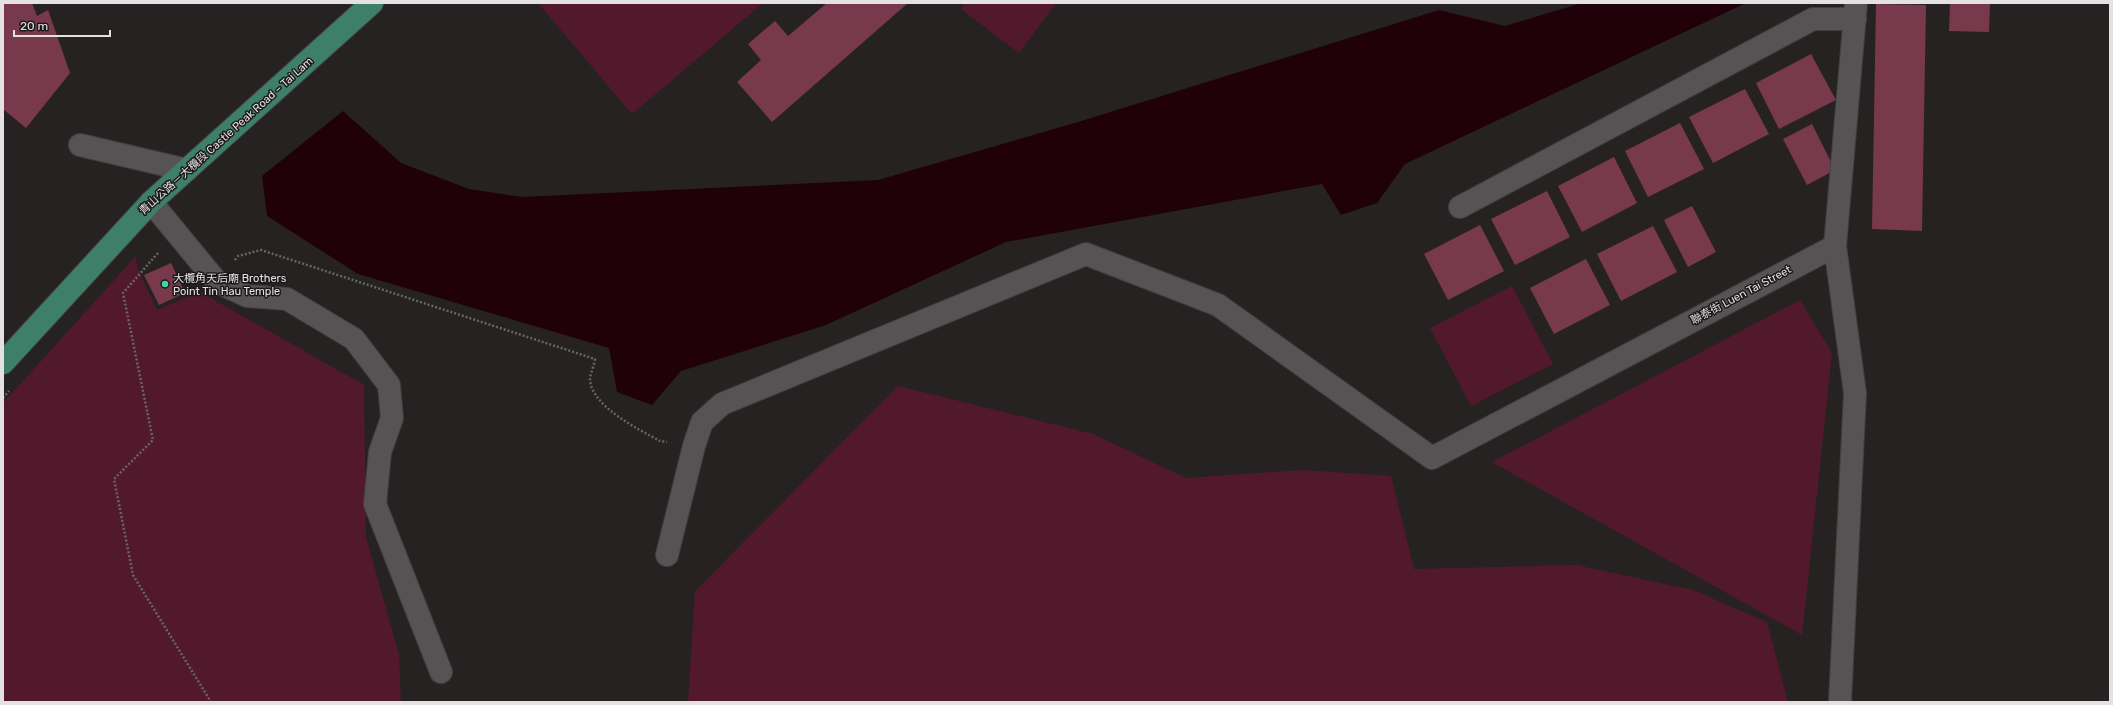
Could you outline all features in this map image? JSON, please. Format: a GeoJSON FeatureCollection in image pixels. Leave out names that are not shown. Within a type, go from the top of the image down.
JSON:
{"type":"FeatureCollection","features":[{"type":"Feature","properties":{"kind":"main road","name":"青山公路－大欖段 Castle Peak Road – Tai Lam"},"geometry":{"type":"LineString","coordinates":[[3,363],[151,202],[369,4]]}},
{"type":"Feature","properties":{"kind":"street"},"geometry":{"type":"LineString","coordinates":[[1460,207],[1813,19],[1855,11],[1835,246],[1855,393],[1840,702]]}},
{"type":"Feature","properties":{"kind":"street"},"geometry":{"type":"LineString","coordinates":[[80,145],[187,170]]}},
{"type":"Feature","properties":{"kind":"street"},"geometry":{"type":"LineString","coordinates":[[151,202],[217,282],[247,296],[287,299],[348,335],[354,339],[389,385],[392,418],[380,452],[374,504],[441,672]]}},
{"type":"Feature","properties":{"kind":"street","name":"聯泰街 Luen Tai Street"},"geometry":{"type":"LineString","coordinates":[[694,446],[702,422],[722,404],[1086,254],[1218,305],[1432,458],[1835,246]]}},
{"type":"Feature","properties":{"kind":"street"},"geometry":{"type":"LineString","coordinates":[[667,555],[694,446]]}},
{"type":"Feature","properties":{"kind":"path"},"geometry":{"type":"LineString","coordinates":[[217,282],[238,256],[261,250],[595,359],[590,380],[593,393],[620,418],[660,441],[694,446]]}},
{"type":"Feature","properties":{"kind":"path"},"geometry":{"type":"LineString","coordinates":[[153,259],[123,293],[153,440],[114,479],[133,575],[211,702]]}},
{"type":"Feature","properties":{"kind":"shaded area"},"geometry":{"type":"Polygon","coordinates":[[[538,3],[763,3],[632,114],[538,3]]]}},
{"type":"Feature","properties":{"kind":"shaded area"},"geometry":{"type":"Polygon","coordinates":[[[965,3],[1056,3],[1019,53],[961,9],[965,3]]]}},
{"type":"Feature","properties":{"kind":"shaded area"},"geometry":{"type":"Polygon","coordinates":[[[1582,3],[1746,3],[1405,164],[1377,203],[1341,215],[1322,184],[1006,242],[826,325],[681,371],[652,405],[617,392],[609,348],[358,274],[267,216],[262,176],[343,111],[401,163],[469,189],[522,197],[878,180],[1078,122],[1439,10],[1505,26],[1582,3]]]}},
{"type":"Feature","properties":{"kind":"shaded area"},"geometry":{"type":"Polygon","coordinates":[[[136,256],[137,267],[157,310],[200,292],[364,385],[366,537],[399,655],[401,702],[3,702],[3,403],[136,256]]]}},
{"type":"Feature","properties":{"kind":"shaded area"},"geometry":{"type":"Polygon","coordinates":[[[1512,286],[1553,364],[1471,406],[1430,328],[1512,286]]]}},
{"type":"Feature","properties":{"kind":"shaded area"},"geometry":{"type":"Polygon","coordinates":[[[1800,300],[1832,353],[1802,635],[1492,462],[1800,300]]]}},
{"type":"Feature","properties":{"kind":"shaded area"},"geometry":{"type":"Polygon","coordinates":[[[898,386],[1093,434],[1186,478],[1303,470],[1391,476],[1414,569],[1576,565],[1693,590],[1767,622],[1788,702],[688,702],[695,591],[898,386]]]}},
{"type":"Feature","properties":{"kind":"building"},"geometry":{"type":"Polygon","coordinates":[[[3,3],[32,3],[37,16],[48,10],[70,73],[26,128],[3,109],[3,3]]]}},
{"type":"Feature","properties":{"kind":"building"},"geometry":{"type":"Polygon","coordinates":[[[827,3],[908,3],[772,122],[737,82],[761,60],[748,44],[775,21],[788,36],[827,3]]]}},
{"type":"Feature","properties":{"kind":"building"},"geometry":{"type":"Polygon","coordinates":[[[1950,3],[1990,4],[1989,32],[1949,31],[1950,3]]]}},
{"type":"Feature","properties":{"kind":"building"},"geometry":{"type":"Polygon","coordinates":[[[1876,4],[1926,5],[1922,231],[1872,229],[1876,4]]]}},
{"type":"Feature","properties":{"kind":"building"},"geometry":{"type":"Polygon","coordinates":[[[1811,54],[1836,100],[1779,129],[1756,83],[1811,54]]]}},
{"type":"Feature","properties":{"kind":"building"},"geometry":{"type":"Polygon","coordinates":[[[1745,89],[1769,134],[1713,163],[1689,117],[1745,89]]]}},
{"type":"Feature","properties":{"kind":"building"},"geometry":{"type":"Polygon","coordinates":[[[1680,123],[1704,169],[1648,197],[1625,151],[1680,123]]]}},
{"type":"Feature","properties":{"kind":"building"},"geometry":{"type":"Polygon","coordinates":[[[1812,124],[1835,170],[1807,185],[1783,139],[1812,124]]]}},
{"type":"Feature","properties":{"kind":"building"},"geometry":{"type":"Polygon","coordinates":[[[1614,157],[1637,203],[1582,232],[1558,186],[1614,157]]]}},
{"type":"Feature","properties":{"kind":"building"},"geometry":{"type":"Polygon","coordinates":[[[1547,191],[1570,237],[1515,265],[1491,219],[1547,191]]]}},
{"type":"Feature","properties":{"kind":"building"},"geometry":{"type":"Polygon","coordinates":[[[1692,206],[1716,252],[1688,267],[1664,220],[1692,206]]]}},
{"type":"Feature","properties":{"kind":"building"},"geometry":{"type":"Polygon","coordinates":[[[1480,225],[1504,271],[1448,300],[1424,254],[1480,225]]]}},
{"type":"Feature","properties":{"kind":"building"},"geometry":{"type":"Polygon","coordinates":[[[1653,226],[1677,272],[1621,301],[1597,254],[1653,226]]]}},
{"type":"Feature","properties":{"kind":"building"},"geometry":{"type":"Polygon","coordinates":[[[1586,259],[1610,305],[1554,334],[1530,288],[1586,259]]]}},
{"type":"Feature","properties":{"kind":"building","name":"大欖角天后廟 Brothers Point Tin Hau Temple"},"geometry":{"type":"Polygon","coordinates":[[[171,263],[185,293],[159,305],[144,275],[171,263]]]}},
{"type":"Feature","properties":{"kind":"place","name":"大欖角天后廟 Brothers Point Tin Hau Temple"},"geometry":{"type":"Point","coordinates":[165,284]}}]}
